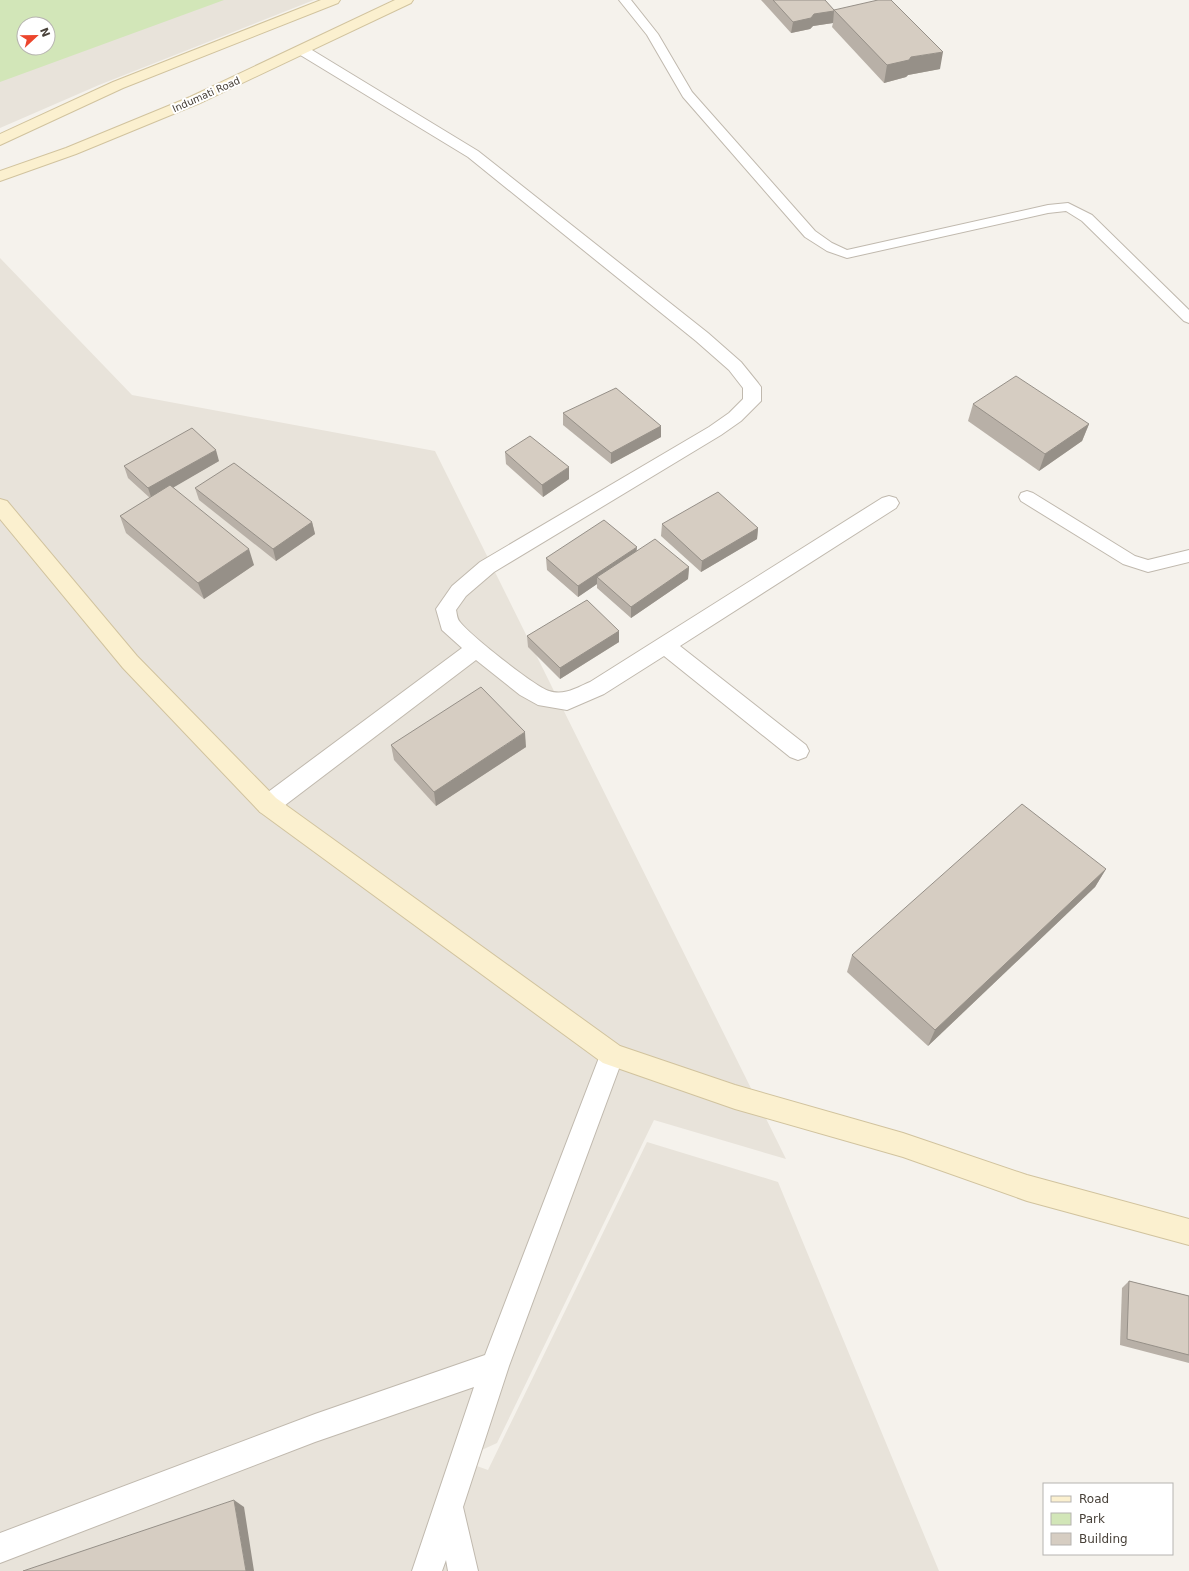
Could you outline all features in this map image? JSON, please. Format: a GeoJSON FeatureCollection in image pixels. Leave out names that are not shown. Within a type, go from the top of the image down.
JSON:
{"type":"FeatureCollection","features":[{"type":"Feature","properties":{"kind":"street"},"geometry":{"type":"LineString","coordinates":[[0,140],[118,85],[333,0]]}},
{"type":"Feature","properties":{"kind":"street","name":"Indumati Road"},"geometry":{"type":"LineString","coordinates":[[0,176],[72,151],[195,100],[406,0]]}},
{"type":"Feature","properties":{"kind":"street"},"geometry":{"type":"LineString","coordinates":[[302,50],[473,154],[702,337],[735,366],[752,387],[752,401],[736,417],[487,567],[459,591],[446,609],[449,624],[476,649],[527,689],[545,699],[567,702],[597,688],[890,503]]}},
{"type":"Feature","properties":{"kind":"street"},"geometry":{"type":"LineString","coordinates":[[0,506],[130,662],[268,805],[612,1055],[735,1097],[903,1145],[1027,1188],[1189,1232]]}},
{"type":"Feature","properties":{"kind":"street"},"geometry":{"type":"LineString","coordinates":[[664,645],[798,751]]}},
{"type":"Feature","properties":{"kind":"street"},"geometry":{"type":"LineString","coordinates":[[268,805],[476,649]]}},
{"type":"Feature","properties":{"kind":"street"},"geometry":{"type":"LineString","coordinates":[[427,1571],[495,1366],[612,1055]]}},
{"type":"Feature","properties":{"kind":"street"},"geometry":{"type":"LineString","coordinates":[[0,1548],[315,1428],[495,1366]]}},
{"type":"Feature","properties":{"kind":"street"},"geometry":{"type":"LineString","coordinates":[[449,1508],[463,1571]]}},
{"type":"Feature","properties":{"kind":"lane"},"geometry":{"type":"LineString","coordinates":[[625,0],[652,34],[687,94],[810,234],[823,245],[835,251],[847,254],[1048,209],[1068,207],[1087,218],[1189,318]]}},
{"type":"Feature","properties":{"kind":"lane"},"geometry":{"type":"LineString","coordinates":[[1027,497],[1129,560],[1148,566],[1189,556]]}},
{"type":"Feature","properties":{"kind":"shaded area"},"geometry":{"type":"Polygon","coordinates":[[[0,0],[314,0],[99,85],[0,128],[0,0]]]}},
{"type":"Feature","properties":{"kind":"shaded area"},"geometry":{"type":"Polygon","coordinates":[[[0,258],[132,395],[435,451],[786,1159],[654,1120],[497,1443],[460,1460],[488,1470],[647,1142],[778,1182],[939,1571],[0,1571],[0,258]]]}},
{"type":"Feature","properties":{"kind":"green space"},"geometry":{"type":"Polygon","coordinates":[[[0,0],[224,0],[0,82],[0,0]]]}},
{"type":"Feature","properties":{"kind":"building"},"geometry":{"type":"Polygon","coordinates":[[[773,0],[825,0],[834,11],[814,14],[811,18],[793,22],[773,0]]]}},
{"type":"Feature","properties":{"kind":"building"},"geometry":{"type":"Polygon","coordinates":[[[878,0],[891,0],[943,52],[911,57],[909,60],[887,65],[834,10],[878,0]]]}},
{"type":"Feature","properties":{"kind":"building"},"geometry":{"type":"Polygon","coordinates":[[[1016,376],[1089,424],[1045,454],[973,404],[1016,376]]]}},
{"type":"Feature","properties":{"kind":"building"},"geometry":{"type":"Polygon","coordinates":[[[616,388],[661,426],[611,453],[563,413],[616,388]]]}},
{"type":"Feature","properties":{"kind":"building"},"geometry":{"type":"Polygon","coordinates":[[[192,428],[216,450],[148,488],[124,466],[192,428]]]}},
{"type":"Feature","properties":{"kind":"building"},"geometry":{"type":"Polygon","coordinates":[[[530,436],[569,467],[542,485],[505,452],[530,436]]]}},
{"type":"Feature","properties":{"kind":"building"},"geometry":{"type":"Polygon","coordinates":[[[234,463],[312,522],[273,549],[195,488],[234,463]]]}},
{"type":"Feature","properties":{"kind":"building"},"geometry":{"type":"Polygon","coordinates":[[[170,485],[249,549],[198,583],[120,516],[170,485]]]}},
{"type":"Feature","properties":{"kind":"building"},"geometry":{"type":"Polygon","coordinates":[[[718,492],[758,528],[702,561],[662,524],[718,492]]]}},
{"type":"Feature","properties":{"kind":"building"},"geometry":{"type":"Polygon","coordinates":[[[604,520],[637,547],[578,586],[546,558],[604,520]]]}},
{"type":"Feature","properties":{"kind":"building"},"geometry":{"type":"Polygon","coordinates":[[[655,539],[689,567],[631,607],[597,577],[655,539]]]}},
{"type":"Feature","properties":{"kind":"building"},"geometry":{"type":"Polygon","coordinates":[[[587,600],[619,631],[560,668],[527,636],[587,600]]]}},
{"type":"Feature","properties":{"kind":"building"},"geometry":{"type":"Polygon","coordinates":[[[481,687],[525,732],[434,792],[391,745],[481,687]]]}},
{"type":"Feature","properties":{"kind":"building"},"geometry":{"type":"Polygon","coordinates":[[[1022,804],[1106,869],[935,1030],[852,955],[1022,804]]]}},
{"type":"Feature","properties":{"kind":"building"},"geometry":{"type":"Polygon","coordinates":[[[1129,1281],[1189,1296],[1189,1355],[1127,1339],[1129,1281]]]}},
{"type":"Feature","properties":{"kind":"building"},"geometry":{"type":"Polygon","coordinates":[[[234,1500],[246,1571],[23,1571],[234,1500]]]}}]}
